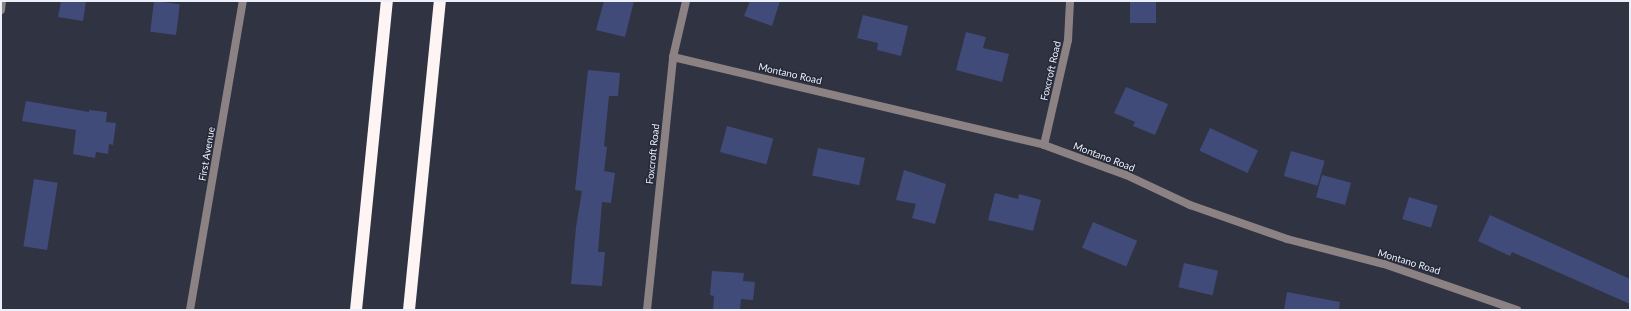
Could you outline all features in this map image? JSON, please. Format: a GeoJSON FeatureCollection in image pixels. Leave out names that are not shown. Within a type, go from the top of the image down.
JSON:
{"type":"FeatureCollection","features":[{"type":"Feature","properties":{"kind":"highway"},"geometry":{"type":"LineString","coordinates":[[356,310],[387,1]]}},
{"type":"Feature","properties":{"kind":"highway"},"geometry":{"type":"LineString","coordinates":[[409,310],[440,1]]}},
{"type":"Feature","properties":{"kind":"street"},"geometry":{"type":"LineString","coordinates":[[1,10],[2,1]]}},
{"type":"Feature","properties":{"kind":"street","name":"First Avenue"},"geometry":{"type":"LineString","coordinates":[[190,310],[243,1]]}},
{"type":"Feature","properties":{"kind":"street","name":"Foxcroft Road"},"geometry":{"type":"LineString","coordinates":[[647,310],[673,57],[686,1]]}},
{"type":"Feature","properties":{"kind":"street","name":"Foxcroft Road"},"geometry":{"type":"LineString","coordinates":[[1044,145],[1068,40],[1070,1]]}},
{"type":"Feature","properties":{"kind":"street","name":"Montano Road"},"geometry":{"type":"LineString","coordinates":[[673,57],[1044,145],[1126,175],[1190,205],[1286,239],[1384,264],[1518,310]]}},
{"type":"Feature","properties":{"kind":"building"},"geometry":{"type":"Polygon","coordinates":[[[61,1],[86,1],[83,21],[58,17],[61,1]]]}},
{"type":"Feature","properties":{"kind":"building"},"geometry":{"type":"Polygon","coordinates":[[[154,1],[180,4],[176,35],[150,32],[154,1]]]}},
{"type":"Feature","properties":{"kind":"building"},"geometry":{"type":"Polygon","coordinates":[[[604,1],[634,1],[625,37],[596,30],[604,1]]]}},
{"type":"Feature","properties":{"kind":"building"},"geometry":{"type":"Polygon","coordinates":[[[750,1],[780,1],[772,26],[744,16],[750,1]]]}},
{"type":"Feature","properties":{"kind":"building"},"geometry":{"type":"Polygon","coordinates":[[[1130,1],[1156,1],[1156,23],[1130,23],[1130,1]]]}},
{"type":"Feature","properties":{"kind":"building"},"geometry":{"type":"Polygon","coordinates":[[[863,15],[908,26],[901,56],[877,50],[878,43],[857,38],[863,15]]]}},
{"type":"Feature","properties":{"kind":"building"},"geometry":{"type":"Polygon","coordinates":[[[966,32],[986,37],[983,48],[1009,54],[1002,82],[956,70],[966,32]]]}},
{"type":"Feature","properties":{"kind":"building"},"geometry":{"type":"Polygon","coordinates":[[[588,70],[620,73],[618,96],[609,96],[604,146],[607,147],[604,171],[615,173],[611,203],[602,202],[598,252],[605,252],[602,286],[571,284],[576,227],[582,191],[575,190],[588,70]]]}},
{"type":"Feature","properties":{"kind":"building"},"geometry":{"type":"Polygon","coordinates":[[[1126,87],[1168,104],[1155,135],[1133,126],[1135,122],[1114,113],[1126,87]]]}},
{"type":"Feature","properties":{"kind":"building"},"geometry":{"type":"Polygon","coordinates":[[[26,101],[89,112],[89,110],[107,112],[106,122],[116,123],[113,145],[109,144],[108,154],[96,152],[95,158],[73,154],[76,130],[22,121],[26,101]]]}},
{"type":"Feature","properties":{"kind":"building"},"geometry":{"type":"Polygon","coordinates":[[[727,126],[773,138],[766,165],[720,152],[727,126]]]}},
{"type":"Feature","properties":{"kind":"building"},"geometry":{"type":"Polygon","coordinates":[[[1210,128],[1258,150],[1247,173],[1199,151],[1210,128]]]}},
{"type":"Feature","properties":{"kind":"building"},"geometry":{"type":"Polygon","coordinates":[[[818,148],[865,158],[859,185],[812,175],[818,148]]]}},
{"type":"Feature","properties":{"kind":"building"},"geometry":{"type":"Polygon","coordinates":[[[1291,151],[1325,161],[1317,186],[1284,176],[1291,151]]]}},
{"type":"Feature","properties":{"kind":"building"},"geometry":{"type":"Polygon","coordinates":[[[904,170],[946,184],[935,224],[912,218],[916,204],[896,200],[904,170]]]}},
{"type":"Feature","properties":{"kind":"building"},"geometry":{"type":"Polygon","coordinates":[[[1322,175],[1351,183],[1345,205],[1316,197],[1322,175]]]}},
{"type":"Feature","properties":{"kind":"building"},"geometry":{"type":"Polygon","coordinates":[[[34,179],[58,183],[47,250],[23,246],[34,179]]]}},
{"type":"Feature","properties":{"kind":"building"},"geometry":{"type":"Polygon","coordinates":[[[995,193],[1018,199],[1019,194],[1041,200],[1033,231],[988,220],[995,193]]]}},
{"type":"Feature","properties":{"kind":"building"},"geometry":{"type":"Polygon","coordinates":[[[1409,197],[1438,206],[1431,228],[1402,219],[1409,197]]]}},
{"type":"Feature","properties":{"kind":"building"},"geometry":{"type":"Polygon","coordinates":[[[1490,215],[1630,279],[1630,304],[1512,252],[1510,256],[1478,241],[1490,215]]]}},
{"type":"Feature","properties":{"kind":"building"},"geometry":{"type":"Polygon","coordinates":[[[1093,222],[1137,241],[1126,267],[1082,248],[1093,222]]]}},
{"type":"Feature","properties":{"kind":"building"},"geometry":{"type":"Polygon","coordinates":[[[1184,263],[1218,271],[1212,295],[1178,287],[1184,263]]]}},
{"type":"Feature","properties":{"kind":"building"},"geometry":{"type":"Polygon","coordinates":[[[712,271],[744,273],[743,281],[755,282],[753,300],[741,299],[740,310],[713,310],[714,296],[710,295],[712,271]]]}},
{"type":"Feature","properties":{"kind":"building"},"geometry":{"type":"Polygon","coordinates":[[[1287,292],[1340,302],[1339,310],[1284,310],[1287,292]]]}}]}
